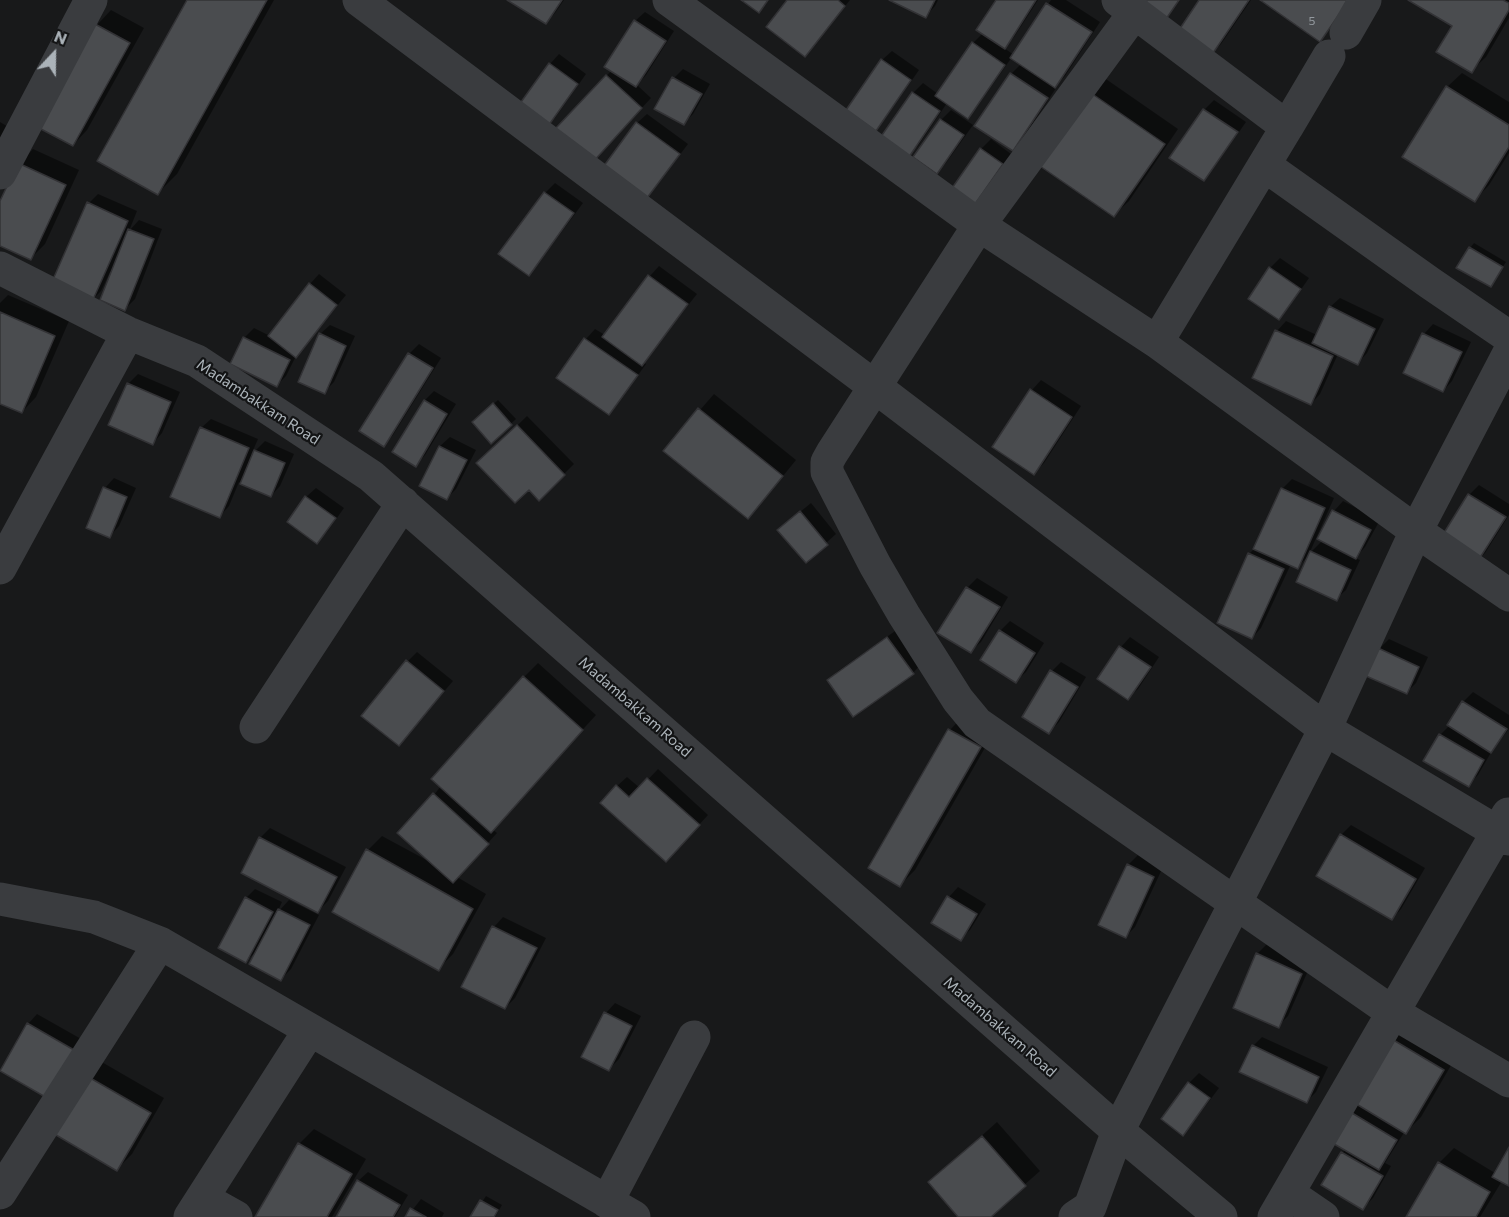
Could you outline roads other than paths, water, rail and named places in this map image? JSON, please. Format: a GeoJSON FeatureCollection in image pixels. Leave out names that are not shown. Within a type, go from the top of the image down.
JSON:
{"type":"FeatureCollection","features":[{"type":"Feature","properties":{"kind":"street"},"geometry":{"type":"LineString","coordinates":[[0,173],[91,0]]}},
{"type":"Feature","properties":{"kind":"street"},"geometry":{"type":"LineString","coordinates":[[359,0],[874,386],[1325,729],[1506,828],[1392,1012],[1281,1205],[1323,1217]]}},
{"type":"Feature","properties":{"kind":"street"},"geometry":{"type":"LineString","coordinates":[[669,0],[979,225],[1157,342],[1416,531],[1509,595]]}},
{"type":"Feature","properties":{"kind":"street"},"geometry":{"type":"LineString","coordinates":[[1157,342],[1365,0]]}},
{"type":"Feature","properties":{"kind":"street"},"geometry":{"type":"LineString","coordinates":[[1287,127],[1126,6],[874,386],[827,462],[827,472],[875,566],[958,700],[977,723],[1392,1012],[1509,1081]]}},
{"type":"Feature","properties":{"kind":"street"},"geometry":{"type":"LineString","coordinates":[[1264,165],[1509,337]]}},
{"type":"Feature","properties":{"kind":"street","name":"Madambakkam Road"},"geometry":{"type":"LineString","coordinates":[[0,267],[128,333],[197,361],[371,476],[1118,1131],[1221,1217]]}},
{"type":"Feature","properties":{"kind":"street"},"geometry":{"type":"LineString","coordinates":[[0,568],[128,333]]}},
{"type":"Feature","properties":{"kind":"street"},"geometry":{"type":"LineString","coordinates":[[1087,1214],[1118,1131],[1325,729],[1416,531],[1509,354]]}},
{"type":"Feature","properties":{"kind":"street"},"geometry":{"type":"LineString","coordinates":[[256,727],[403,503]]}},
{"type":"Feature","properties":{"kind":"street"},"geometry":{"type":"LineString","coordinates":[[0,899],[94,917],[160,943],[620,1209],[694,1036]]}},
{"type":"Feature","properties":{"kind":"street"},"geometry":{"type":"LineString","coordinates":[[0,1193],[160,943]]}},
{"type":"Feature","properties":{"kind":"street"},"geometry":{"type":"LineString","coordinates":[[236,1217],[196,1207],[309,1031]]}}]}
